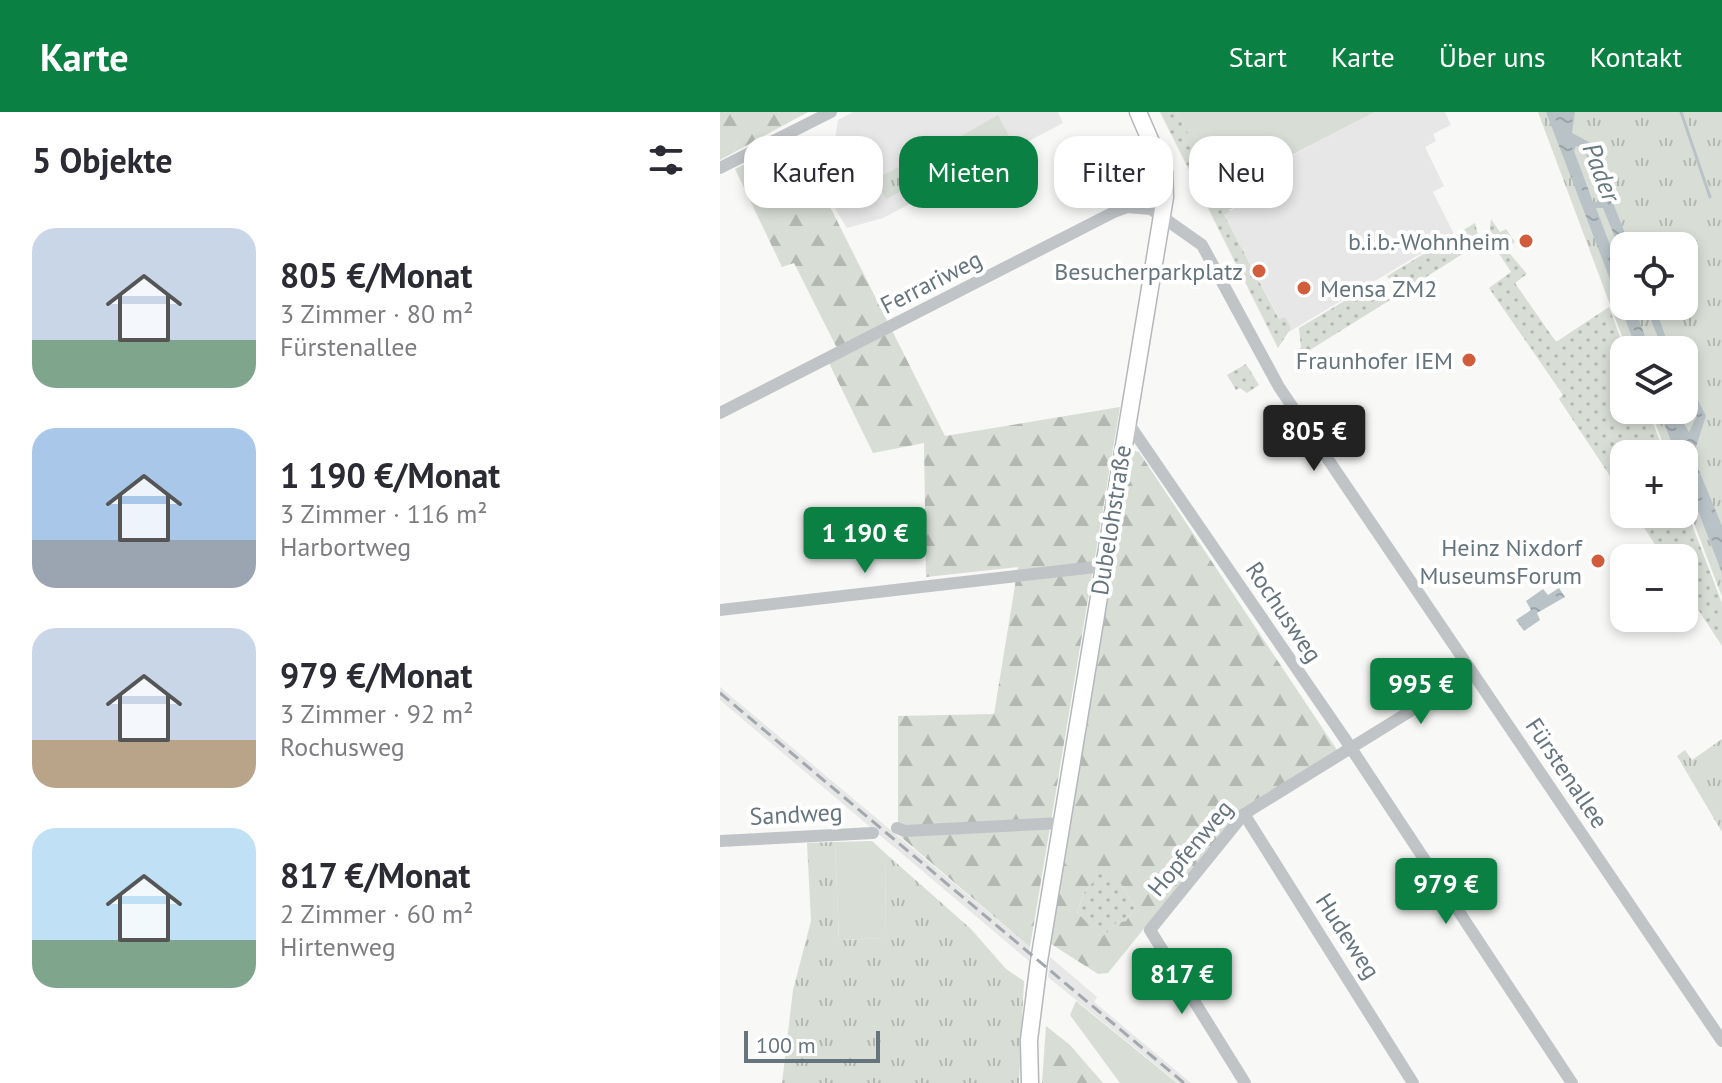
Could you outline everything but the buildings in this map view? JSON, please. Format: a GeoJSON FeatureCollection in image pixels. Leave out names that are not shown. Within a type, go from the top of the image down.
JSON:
{"type":"FeatureCollection","features":[{"type":"Feature","properties":{"kind":"main road","name":"Dubelohstraße"},"geometry":{"type":"LineString","coordinates":[[1030,1083],[1033,1006],[1126,420],[1162,218],[1164,172],[1138,112]]}},
{"type":"Feature","properties":{"kind":"street"},"geometry":{"type":"LineString","coordinates":[[720,168],[831,112]]}},
{"type":"Feature","properties":{"kind":"street","name":"Ferrariweg"},"geometry":{"type":"LineString","coordinates":[[720,413],[1116,211],[1127,207],[1144,208],[1162,218]]}},
{"type":"Feature","properties":{"kind":"street","name":"Fürstenallee"},"geometry":{"type":"LineString","coordinates":[[1162,218],[1202,245],[1273,378],[1722,1041]]}},
{"type":"Feature","properties":{"kind":"street","name":"Rochusweg"},"geometry":{"type":"LineString","coordinates":[[1126,420],[1351,748],[1572,1083]]}},
{"type":"Feature","properties":{"kind":"street"},"geometry":{"type":"LineString","coordinates":[[1123,439],[1144,447]]}},
{"type":"Feature","properties":{"kind":"street"},"geometry":{"type":"LineString","coordinates":[[720,610],[1104,566]]}},
{"type":"Feature","properties":{"kind":"street","name":"Hopfenweg"},"geometry":{"type":"LineString","coordinates":[[1245,1083],[1150,930],[1244,814],[1472,673]]}},
{"type":"Feature","properties":{"kind":"street","name":"Hudeweg"},"geometry":{"type":"LineString","coordinates":[[1244,814],[1413,1083]]}},
{"type":"Feature","properties":{"kind":"street"},"geometry":{"type":"LineString","coordinates":[[897,828],[905,831],[1061,823]]}},
{"type":"Feature","properties":{"kind":"street","name":"Sandweg"},"geometry":{"type":"LineString","coordinates":[[720,841],[873,833]]}},
{"type":"Feature","properties":{"kind":"shaded area"},"geometry":{"type":"Polygon","coordinates":[[[853,112],[1058,112],[1063,123],[1038,136],[899,136],[899,208],[902,208],[883,218],[847,228],[835,208],[883,208],[883,136],[836,136],[838,120],[853,112]]]}},
{"type":"Feature","properties":{"kind":"shaded area"},"geometry":{"type":"Polygon","coordinates":[[[1375,112],[1445,112],[1451,125],[1433,134],[1436,141],[1425,147],[1444,186],[1433,192],[1454,234],[1287,333],[1224,215],[1234,208],[1293,208],[1293,155],[1375,112]]]}},
{"type":"Feature","properties":{"kind":"shaded area"},"geometry":{"type":"Polygon","coordinates":[[[720,687],[1030,947],[1029,961],[720,700],[720,687]]]}},
{"type":"Feature","properties":{"kind":"shaded area"},"geometry":{"type":"Polygon","coordinates":[[[1050,957],[1097,997],[1094,1002],[1191,1083],[1178,1083],[1048,977],[1050,957]]]}},
{"type":"Feature","properties":{"kind":"green space"},"geometry":{"type":"Polygon","coordinates":[[[720,112],[808,112],[764,136],[744,136],[744,147],[720,160],[720,112]]]}},
{"type":"Feature","properties":{"kind":"green space"},"geometry":{"type":"Polygon","coordinates":[[[1160,112],[1177,112],[1190,136],[1189,170],[1173,136],[1160,112]]]}},
{"type":"Feature","properties":{"kind":"green space"},"geometry":{"type":"Polygon","coordinates":[[[1177,112],[1375,112],[1293,154],[1293,136],[1189,136],[1177,112]]]}},
{"type":"Feature","properties":{"kind":"green space"},"geometry":{"type":"Polygon","coordinates":[[[1538,112],[1722,112],[1722,597],[1696,528],[1698,440],[1662,440],[1655,424],[1698,424],[1698,336],[1622,336],[1616,320],[1698,320],[1698,232],[1610,232],[1610,305],[1538,112]]]}},
{"type":"Feature","properties":{"kind":"green space"},"geometry":{"type":"Polygon","coordinates":[[[998,115],[1009,136],[961,136],[998,115]]]}},
{"type":"Feature","properties":{"kind":"green space"},"geometry":{"type":"Polygon","coordinates":[[[744,165],[744,188],[735,169],[744,165]]]}},
{"type":"Feature","properties":{"kind":"green space"},"geometry":{"type":"Polygon","coordinates":[[[899,167],[899,192],[886,199],[883,193],[883,175],[899,167]]]}},
{"type":"Feature","properties":{"kind":"green space"},"geometry":{"type":"Polygon","coordinates":[[[754,208],[831,208],[945,436],[1120,407],[1030,947],[894,831],[898,826],[898,716],[994,714],[1018,567],[926,577],[924,443],[873,453],[829,363],[841,356],[794,263],[782,267],[754,208]]]}},
{"type":"Feature","properties":{"kind":"green space"},"geometry":{"type":"Polygon","coordinates":[[[1208,208],[1228,208],[1230,212],[1224,215],[1279,319],[1285,317],[1291,328],[1278,348],[1208,208]]]}},
{"type":"Feature","properties":{"kind":"green space"},"geometry":{"type":"Polygon","coordinates":[[[1491,219],[1500,232],[1506,229],[1515,242],[1506,249],[1527,274],[1515,283],[1556,342],[1609,307],[1610,320],[1614,320],[1620,336],[1610,336],[1610,424],[1653,424],[1660,440],[1610,440],[1610,476],[1559,399],[1563,395],[1489,288],[1511,272],[1489,238],[1491,219]]]}},
{"type":"Feature","properties":{"kind":"green space"},"geometry":{"type":"Polygon","coordinates":[[[1475,223],[1480,243],[1399,294],[1387,276],[1475,223]]]}},
{"type":"Feature","properties":{"kind":"green space"},"geometry":{"type":"Polygon","coordinates":[[[1378,281],[1390,300],[1294,360],[1301,347],[1299,328],[1378,281]]]}},
{"type":"Feature","properties":{"kind":"green space"},"geometry":{"type":"Polygon","coordinates":[[[1246,364],[1259,385],[1247,393],[1240,388],[1236,390],[1227,375],[1246,364]]]}},
{"type":"Feature","properties":{"kind":"green space"},"geometry":{"type":"Polygon","coordinates":[[[1127,449],[1139,452],[1337,750],[1241,809],[1108,973],[1098,974],[1048,942],[1127,449]],[[1102,871],[1084,893],[1077,912],[1101,938],[1116,923],[1126,921],[1135,907],[1121,884],[1102,871]]]}},
{"type":"Feature","properties":{"kind":"green space"},"geometry":{"type":"Polygon","coordinates":[[[1644,528],[1693,528],[1722,603],[1722,646],[1698,609],[1698,544],[1655,544],[1644,528]]]}},
{"type":"Feature","properties":{"kind":"green space"},"geometry":{"type":"Polygon","coordinates":[[[1722,739],[1722,832],[1677,756],[1685,750],[1692,760],[1722,739]]]}},
{"type":"Feature","properties":{"kind":"green space"},"geometry":{"type":"Polygon","coordinates":[[[872,841],[885,853],[886,938],[839,940],[835,842],[872,841]]]}},
{"type":"Feature","properties":{"kind":"green space"},"geometry":{"type":"Polygon","coordinates":[[[835,842],[839,940],[886,938],[885,853],[971,929],[1006,969],[1024,981],[1019,1083],[782,1083],[793,990],[811,921],[807,843],[835,842]]]}},
{"type":"Feature","properties":{"kind":"green space"},"geometry":{"type":"Polygon","coordinates":[[[1102,870],[1121,884],[1135,907],[1126,921],[1116,923],[1101,939],[1077,912],[1084,893],[1102,870]]]}},
{"type":"Feature","properties":{"kind":"green space"},"geometry":{"type":"Polygon","coordinates":[[[1076,1001],[1177,1083],[1120,1083],[1070,1015],[1076,1001]]]}},
{"type":"Feature","properties":{"kind":"green space"},"geometry":{"type":"Polygon","coordinates":[[[1046,1026],[1070,1045],[1103,1083],[1042,1083],[1046,1026]]]}},
{"type":"Feature","properties":{"kind":"water"},"geometry":{"type":"Polygon","coordinates":[[[1546,112],[1575,112],[1572,133],[1589,142],[1624,232],[1613,232],[1603,208],[1596,208],[1610,245],[1610,279],[1546,112]],[[1576,146],[1574,151],[1593,202],[1597,202],[1597,184],[1586,153],[1576,146]]]}},
{"type":"Feature","properties":{"kind":"water"},"geometry":{"type":"Polygon","coordinates":[[[1626,320],[1639,320],[1645,336],[1632,336],[1626,320]]]}},
{"type":"Feature","properties":{"kind":"water"},"geometry":{"type":"Polygon","coordinates":[[[1651,320],[1660,320],[1665,336],[1657,336],[1651,320]]]}},
{"type":"Feature","properties":{"kind":"water"},"geometry":{"type":"Polygon","coordinates":[[[1698,400],[1706,416],[1698,441],[1671,440],[1664,424],[1684,424],[1689,432],[1693,424],[1698,424],[1698,400]]]}},
{"type":"Feature","properties":{"kind":"water"},"geometry":{"type":"Polygon","coordinates":[[[1698,468],[1722,526],[1722,573],[1698,510],[1698,468]]]}},
{"type":"Feature","properties":{"kind":"water"},"geometry":{"type":"Polygon","coordinates":[[[1559,588],[1565,597],[1537,613],[1540,620],[1524,631],[1516,620],[1531,610],[1526,601],[1543,589],[1548,595],[1559,588]]]}},
{"type":"Feature","properties":{"kind":"waterway"},"geometry":{"type":"LineString","coordinates":[[1681,112],[1710,197]]}},
{"type":"Feature","properties":{"kind":"railway"},"geometry":{"type":"LineString","coordinates":[[720,693],[1184,1083]]}},
{"type":"Feature","properties":{"kind":"place","name":"b.i.b.-Wohnheim"},"geometry":{"type":"Point","coordinates":[1526,241]}},
{"type":"Feature","properties":{"kind":"place","name":"Besucherparkplatz"},"geometry":{"type":"Point","coordinates":[1259,271]}},
{"type":"Feature","properties":{"kind":"place","name":"Mensa ZM2"},"geometry":{"type":"Point","coordinates":[1304,288]}},
{"type":"Feature","properties":{"kind":"place","name":"Fraunhofer IEM"},"geometry":{"type":"Point","coordinates":[1469,360]}},
{"type":"Feature","properties":{"kind":"place","name":"Heinz Nixdorf MuseumsForum"},"geometry":{"type":"Point","coordinates":[1598,561]}},
{"type":"Feature","properties":{"kind":"water label","name":"Pader"},"geometry":{"type":"Point","coordinates":[1602,172]}}]}
